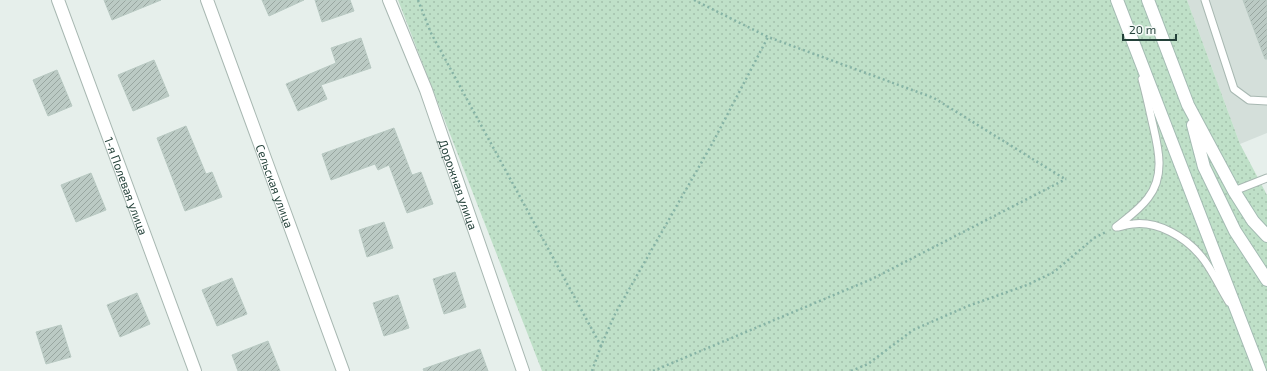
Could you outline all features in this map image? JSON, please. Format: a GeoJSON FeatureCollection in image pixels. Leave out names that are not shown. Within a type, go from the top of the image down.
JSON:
{"type":"FeatureCollection","features":[{"type":"Feature","properties":{"kind":"street","name":"1-я Полевая улица"},"geometry":{"type":"LineString","coordinates":[[58,0],[195,371]]}},
{"type":"Feature","properties":{"kind":"street","name":"Сельская улица"},"geometry":{"type":"LineString","coordinates":[[207,0],[343,371]]}},
{"type":"Feature","properties":{"kind":"street","name":"Дорожная улица"},"geometry":{"type":"LineString","coordinates":[[389,0],[426,90],[523,371]]}},
{"type":"Feature","properties":{"kind":"street"},"geometry":{"type":"LineString","coordinates":[[1117,0],[1260,371]]}},
{"type":"Feature","properties":{"kind":"street"},"geometry":{"type":"LineString","coordinates":[[1148,0],[1188,105],[1204,167],[1235,231],[1267,280]]}},
{"type":"Feature","properties":{"kind":"street"},"geometry":{"type":"LineString","coordinates":[[1188,105],[1234,191],[1253,221],[1267,236]]}},
{"type":"Feature","properties":{"kind":"lane"},"geometry":{"type":"LineString","coordinates":[[1204,0],[1234,89],[1249,100],[1267,101]]}},
{"type":"Feature","properties":{"kind":"lane"},"geometry":{"type":"LineString","coordinates":[[1116,227],[1149,198],[1156,183],[1160,168],[1160,152],[1134,42]]}},
{"type":"Feature","properties":{"kind":"lane"},"geometry":{"type":"LineString","coordinates":[[1234,191],[1267,178]]}},
{"type":"Feature","properties":{"kind":"lane"},"geometry":{"type":"LineString","coordinates":[[1116,227],[1134,223],[1152,226],[1170,231],[1187,241],[1201,256],[1242,325]]}},
{"type":"Feature","properties":{"kind":"path"},"geometry":{"type":"LineString","coordinates":[[418,0],[431,34],[601,346]]}},
{"type":"Feature","properties":{"kind":"path"},"geometry":{"type":"LineString","coordinates":[[653,371],[872,279],[1066,179],[934,98],[768,37],[694,0]]}},
{"type":"Feature","properties":{"kind":"path"},"geometry":{"type":"LineString","coordinates":[[592,371],[615,314],[712,144],[768,37]]}},
{"type":"Feature","properties":{"kind":"path"},"geometry":{"type":"LineString","coordinates":[[851,371],[868,364],[913,330],[968,306],[1027,285],[1054,272],[1094,238],[1116,227]]}},
{"type":"Feature","properties":{"kind":"shaded area"},"geometry":{"type":"Polygon","coordinates":[[[1187,0],[1267,0],[1267,133],[1240,144],[1187,0]]]}},
{"type":"Feature","properties":{"kind":"green space"},"geometry":{"type":"Polygon","coordinates":[[[398,0],[1187,0],[1240,144],[1267,195],[1267,371],[542,371],[398,0]]]}},
{"type":"Feature","properties":{"kind":"building"},"geometry":{"type":"Polygon","coordinates":[[[104,0],[161,0],[112,20],[104,0]]]}},
{"type":"Feature","properties":{"kind":"building"},"geometry":{"type":"Polygon","coordinates":[[[262,0],[304,0],[269,16],[262,0]]]}},
{"type":"Feature","properties":{"kind":"building"},"geometry":{"type":"Polygon","coordinates":[[[315,0],[350,0],[354,11],[322,22],[315,0]]]}},
{"type":"Feature","properties":{"kind":"building"},"geometry":{"type":"Polygon","coordinates":[[[1243,0],[1267,0],[1267,59],[1265,59],[1243,0]]]}},
{"type":"Feature","properties":{"kind":"building"},"geometry":{"type":"Polygon","coordinates":[[[361,38],[371,68],[321,85],[327,99],[298,111],[286,84],[336,63],[331,48],[361,38]]]}},
{"type":"Feature","properties":{"kind":"building"},"geometry":{"type":"Polygon","coordinates":[[[154,60],[169,96],[133,111],[118,75],[154,60]]]}},
{"type":"Feature","properties":{"kind":"building"},"geometry":{"type":"Polygon","coordinates":[[[57,70],[72,106],[48,116],[33,80],[57,70]]]}},
{"type":"Feature","properties":{"kind":"building"},"geometry":{"type":"Polygon","coordinates":[[[186,126],[206,174],[212,172],[222,197],[185,211],[157,138],[186,126]]]}},
{"type":"Feature","properties":{"kind":"building"},"geometry":{"type":"Polygon","coordinates":[[[394,128],[412,175],[421,172],[433,204],[407,213],[389,165],[378,170],[375,164],[331,180],[322,154],[394,128]]]}},
{"type":"Feature","properties":{"kind":"building"},"geometry":{"type":"Polygon","coordinates":[[[91,173],[106,210],[76,222],[61,185],[91,173]]]}},
{"type":"Feature","properties":{"kind":"building"},"geometry":{"type":"Polygon","coordinates":[[[384,222],[393,248],[367,257],[359,230],[384,222]]]}},
{"type":"Feature","properties":{"kind":"building"},"geometry":{"type":"Polygon","coordinates":[[[455,272],[466,307],[444,314],[433,279],[455,272]]]}},
{"type":"Feature","properties":{"kind":"building"},"geometry":{"type":"Polygon","coordinates":[[[232,278],[247,314],[217,326],[202,290],[232,278]]]}},
{"type":"Feature","properties":{"kind":"building"},"geometry":{"type":"Polygon","coordinates":[[[137,293],[150,324],[120,337],[107,305],[137,293]]]}},
{"type":"Feature","properties":{"kind":"building"},"geometry":{"type":"Polygon","coordinates":[[[398,295],[409,328],[384,336],[373,303],[398,295]]]}},
{"type":"Feature","properties":{"kind":"building"},"geometry":{"type":"Polygon","coordinates":[[[61,325],[71,357],[46,364],[36,332],[61,325]]]}},
{"type":"Feature","properties":{"kind":"building"},"geometry":{"type":"Polygon","coordinates":[[[268,341],[280,371],[238,371],[232,355],[268,341]]]}},
{"type":"Feature","properties":{"kind":"building"},"geometry":{"type":"Polygon","coordinates":[[[480,349],[488,371],[424,371],[423,369],[480,349]]]}}]}
